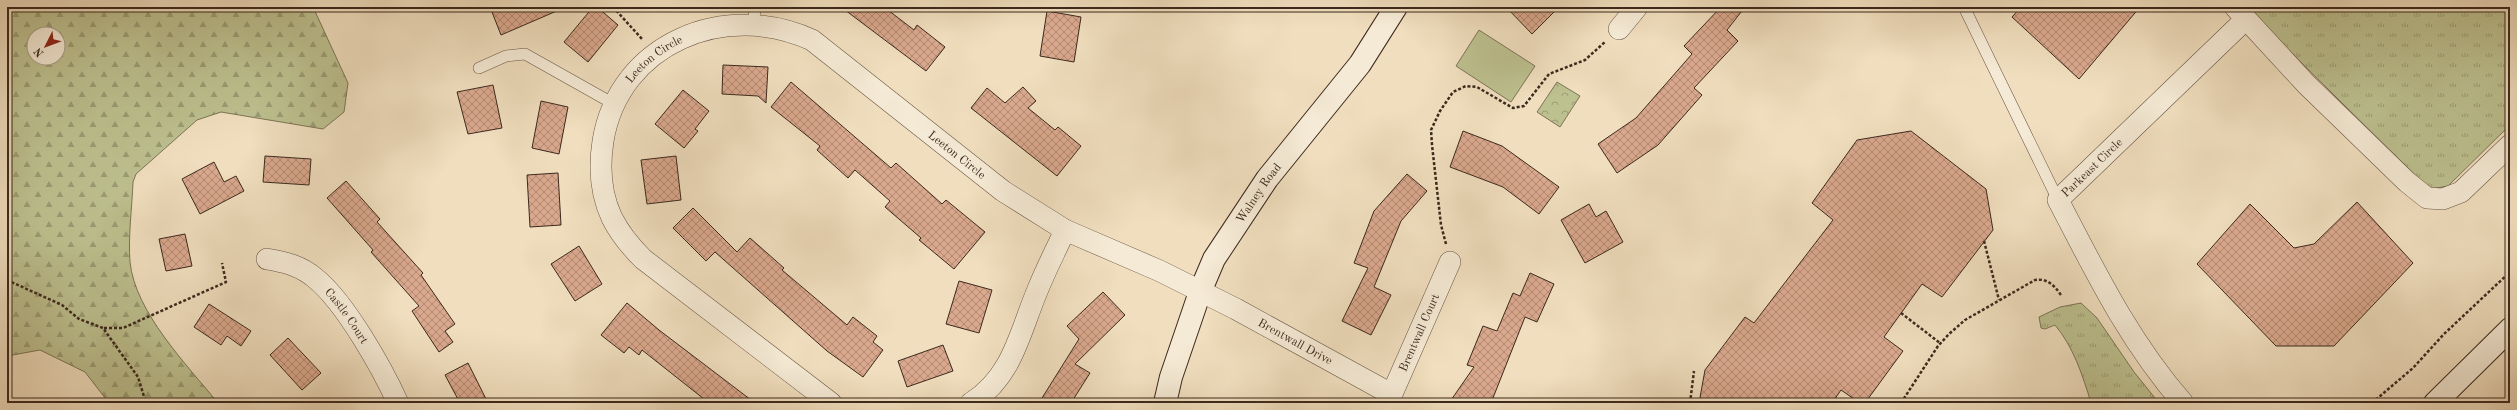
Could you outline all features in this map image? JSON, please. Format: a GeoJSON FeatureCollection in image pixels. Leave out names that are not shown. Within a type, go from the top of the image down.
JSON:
{"type":"FeatureCollection","features":[{"type":"Feature","properties":{"kind":"main road","name":"Walney Road"},"geometry":{"type":"LineString","coordinates":[[1165,403],[1200,292],[1214,259],[1245,209],[1360,64],[1396,7]]}},
{"type":"Feature","properties":{"kind":"main road"},"geometry":{"type":"LineString","coordinates":[[2435,403],[2510,329]]}},
{"type":"Feature","properties":{"kind":"street"},"geometry":{"type":"LineString","coordinates":[[1619,29],[1637,7]]}},
{"type":"Feature","properties":{"kind":"street","name":"Leeton Circle"},"geometry":{"type":"LineString","coordinates":[[831,403],[643,259],[625,240],[612,218],[601,177],[601,152],[605,128],[614,104],[625,85],[639,66],[662,46],[681,33],[703,24],[755,13],[812,40],[1003,191],[1065,230],[1160,271],[1200,292]]}},
{"type":"Feature","properties":{"kind":"street","name":"Parkeast Circle"},"geometry":{"type":"LineString","coordinates":[[2183,403],[2138,347],[2114,309],[2058,200],[2240,13],[2306,84],[2407,182],[2426,198],[2442,199],[2461,192],[2510,145]]}},
{"type":"Feature","properties":{"kind":"street"},"geometry":{"type":"LineString","coordinates":[[971,403],[992,386],[1006,370],[1016,351],[1038,290],[1065,230]]}},
{"type":"Feature","properties":{"kind":"street","name":"Castle Court"},"geometry":{"type":"LineString","coordinates":[[268,259],[284,262],[301,268],[325,288],[351,322],[375,360],[398,403]]}},
{"type":"Feature","properties":{"kind":"street","name":"Brentwall Court"},"geometry":{"type":"LineString","coordinates":[[1389,399],[1450,262]]}},
{"type":"Feature","properties":{"kind":"street","name":"Brentwall Drive"},"geometry":{"type":"LineString","coordinates":[[1200,292],[1236,309],[1389,399]]}},
{"type":"Feature","properties":{"kind":"lane"},"geometry":{"type":"LineString","coordinates":[[1964,7],[2058,200]]}},
{"type":"Feature","properties":{"kind":"lane"},"geometry":{"type":"LineString","coordinates":[[479,68],[506,56],[525,54],[614,104]]}},
{"type":"Feature","properties":{"kind":"path"},"geometry":{"type":"LineString","coordinates":[[613,7],[642,39]]}},
{"type":"Feature","properties":{"kind":"path"},"geometry":{"type":"LineString","coordinates":[[1108,7],[1116,7]]}},
{"type":"Feature","properties":{"kind":"path"},"geometry":{"type":"LineString","coordinates":[[1450,262],[1441,225],[1431,130],[1453,92],[1466,86],[1476,87],[1513,108],[1524,106],[1549,74],[1585,60],[1619,29]]}},
{"type":"Feature","properties":{"kind":"path"},"geometry":{"type":"LineString","coordinates":[[1984,241],[1999,300]]}},
{"type":"Feature","properties":{"kind":"path"},"geometry":{"type":"LineString","coordinates":[[7,280],[62,305],[79,319],[103,328],[123,328],[226,282],[222,263]]}},
{"type":"Feature","properties":{"kind":"path"},"geometry":{"type":"LineString","coordinates":[[2372,403],[2413,368],[2444,334],[2510,272]]}},
{"type":"Feature","properties":{"kind":"path"},"geometry":{"type":"LineString","coordinates":[[1900,403],[1940,344],[1965,320],[2035,280],[2042,279],[2054,285],[2061,295]]}},
{"type":"Feature","properties":{"kind":"path"},"geometry":{"type":"LineString","coordinates":[[1900,313],[1940,344]]}},
{"type":"Feature","properties":{"kind":"path"},"geometry":{"type":"LineString","coordinates":[[103,328],[138,377],[146,403]]}},
{"type":"Feature","properties":{"kind":"path"},"geometry":{"type":"LineString","coordinates":[[1690,403],[1694,371]]}},
{"type":"Feature","properties":{"kind":"green space"},"geometry":{"type":"Polygon","coordinates":[[[7,7],[313,7],[348,83],[344,112],[323,129],[221,112],[197,120],[136,174],[133,182],[130,262],[134,281],[152,319],[164,337],[218,403],[109,403],[85,372],[40,350],[7,356],[7,7]]]}},
{"type":"Feature","properties":{"kind":"green space"},"geometry":{"type":"Polygon","coordinates":[[[2245,7],[2510,7],[2510,125],[2448,186],[2431,189],[2424,184],[2245,7]]]}},
{"type":"Feature","properties":{"kind":"green space"},"geometry":{"type":"Polygon","coordinates":[[[1479,30],[1535,66],[1511,102],[1456,66],[1479,30]]]}},
{"type":"Feature","properties":{"kind":"green space"},"geometry":{"type":"Polygon","coordinates":[[[1557,82],[1580,96],[1560,127],[1537,112],[1557,82]]]}},
{"type":"Feature","properties":{"kind":"green space"},"geometry":{"type":"Polygon","coordinates":[[[2081,303],[2097,318],[2134,372],[2159,403],[2091,403],[2081,372],[2067,342],[2055,325],[2045,329],[2041,328],[2039,317],[2060,307],[2081,303]]]}},
{"type":"Feature","properties":{"kind":"building"},"geometry":{"type":"Polygon","coordinates":[[[490,7],[566,7],[501,35],[490,7]]]}},
{"type":"Feature","properties":{"kind":"building"},"geometry":{"type":"Polygon","coordinates":[[[593,7],[597,7],[618,25],[588,62],[564,42],[593,7]]]}},
{"type":"Feature","properties":{"kind":"building"},"geometry":{"type":"Polygon","coordinates":[[[841,7],[884,7],[914,30],[917,25],[945,47],[926,71],[841,7]]]}},
{"type":"Feature","properties":{"kind":"building"},"geometry":{"type":"Polygon","coordinates":[[[1506,7],[1559,7],[1532,34],[1506,7]]]}},
{"type":"Feature","properties":{"kind":"building"},"geometry":{"type":"Polygon","coordinates":[[[1721,7],[1745,7],[1727,30],[1738,41],[1694,88],[1702,95],[1658,145],[1617,173],[1598,144],[1636,118],[1692,54],[1684,46],[1721,7]]]}},
{"type":"Feature","properties":{"kind":"building"},"geometry":{"type":"Polygon","coordinates":[[[2021,7],[2140,7],[2079,79],[2012,17],[2021,7]]]}},
{"type":"Feature","properties":{"kind":"building"},"geometry":{"type":"Polygon","coordinates":[[[1047,11],[1081,17],[1074,62],[1040,56],[1047,11]]]}},
{"type":"Feature","properties":{"kind":"building"},"geometry":{"type":"Polygon","coordinates":[[[723,65],[768,67],[766,103],[758,96],[722,94],[723,65]]]}},
{"type":"Feature","properties":{"kind":"building"},"geometry":{"type":"Polygon","coordinates":[[[791,82],[891,168],[896,163],[942,204],[946,200],[985,232],[954,269],[919,240],[921,238],[885,207],[890,201],[855,170],[848,178],[817,150],[820,146],[771,107],[791,82]]]}},
{"type":"Feature","properties":{"kind":"building"},"geometry":{"type":"Polygon","coordinates":[[[493,85],[502,128],[468,134],[457,92],[493,85]]]}},
{"type":"Feature","properties":{"kind":"building"},"geometry":{"type":"Polygon","coordinates":[[[1023,87],[1036,101],[1028,108],[1055,130],[1058,127],[1081,146],[1057,176],[971,108],[987,88],[1005,103],[1023,87]]]}},
{"type":"Feature","properties":{"kind":"building"},"geometry":{"type":"Polygon","coordinates":[[[683,90],[709,111],[695,129],[698,131],[684,148],[655,124],[683,90]]]}},
{"type":"Feature","properties":{"kind":"building"},"geometry":{"type":"Polygon","coordinates":[[[541,101],[568,107],[559,154],[532,148],[541,101]]]}},
{"type":"Feature","properties":{"kind":"building"},"geometry":{"type":"Polygon","coordinates":[[[1463,131],[1502,146],[1559,187],[1539,214],[1503,187],[1450,167],[1463,131]]]}},
{"type":"Feature","properties":{"kind":"building"},"geometry":{"type":"Polygon","coordinates":[[[1911,131],[1986,189],[1993,230],[1942,297],[1922,284],[1884,337],[1903,351],[1865,403],[1860,403],[1841,390],[1832,403],[1699,403],[1705,370],[1745,317],[1754,323],[1833,220],[1812,203],[1857,140],[1911,131]]]}},
{"type":"Feature","properties":{"kind":"building"},"geometry":{"type":"Polygon","coordinates":[[[265,156],[311,159],[309,185],[263,182],[265,156]]]}},
{"type":"Feature","properties":{"kind":"building"},"geometry":{"type":"Polygon","coordinates":[[[676,156],[681,200],[647,204],[641,160],[676,156]]]}},
{"type":"Feature","properties":{"kind":"building"},"geometry":{"type":"Polygon","coordinates":[[[214,162],[224,182],[236,176],[244,191],[200,214],[182,179],[214,162]]]}},
{"type":"Feature","properties":{"kind":"building"},"geometry":{"type":"Polygon","coordinates":[[[558,173],[561,225],[530,227],[527,175],[558,173]]]}},
{"type":"Feature","properties":{"kind":"building"},"geometry":{"type":"Polygon","coordinates":[[[1407,174],[1427,191],[1401,221],[1374,287],[1391,295],[1371,335],[1342,321],[1368,268],[1354,263],[1374,211],[1407,174]]]}},
{"type":"Feature","properties":{"kind":"building"},"geometry":{"type":"Polygon","coordinates":[[[346,181],[380,219],[377,222],[423,273],[421,275],[455,324],[445,331],[453,342],[439,352],[412,311],[419,306],[371,252],[373,250],[327,198],[346,181]]]}},
{"type":"Feature","properties":{"kind":"building"},"geometry":{"type":"Polygon","coordinates":[[[2357,202],[2413,263],[2334,346],[2276,346],[2197,264],[2250,204],[2294,248],[2314,244],[2357,202]]]}},
{"type":"Feature","properties":{"kind":"building"},"geometry":{"type":"Polygon","coordinates":[[[1589,204],[1596,217],[1606,211],[1623,242],[1585,263],[1561,220],[1589,204]]]}},
{"type":"Feature","properties":{"kind":"building"},"geometry":{"type":"Polygon","coordinates":[[[693,208],[737,252],[750,238],[784,268],[782,270],[847,325],[853,317],[877,336],[873,342],[883,350],[863,377],[827,351],[715,252],[706,261],[673,228],[693,208]]]}},
{"type":"Feature","properties":{"kind":"building"},"geometry":{"type":"Polygon","coordinates":[[[185,234],[192,266],[166,271],[159,239],[185,234]]]}},
{"type":"Feature","properties":{"kind":"building"},"geometry":{"type":"Polygon","coordinates":[[[579,246],[602,284],[575,301],[551,264],[579,246]]]}},
{"type":"Feature","properties":{"kind":"building"},"geometry":{"type":"Polygon","coordinates":[[[1530,273],[1554,284],[1537,322],[1525,317],[1491,403],[1449,403],[1474,367],[1467,365],[1483,326],[1497,331],[1513,293],[1520,296],[1530,273]]]}},
{"type":"Feature","properties":{"kind":"building"},"geometry":{"type":"Polygon","coordinates":[[[959,281],[992,290],[979,333],[946,324],[959,281]]]}},
{"type":"Feature","properties":{"kind":"building"},"geometry":{"type":"Polygon","coordinates":[[[1103,292],[1125,315],[1075,364],[1090,373],[1071,403],[1050,403],[1042,398],[1079,339],[1067,326],[1103,292]]]}},
{"type":"Feature","properties":{"kind":"building"},"geometry":{"type":"Polygon","coordinates":[[[627,303],[659,330],[755,403],[709,403],[642,350],[639,355],[629,347],[624,353],[601,335],[627,303]]]}},
{"type":"Feature","properties":{"kind":"building"},"geometry":{"type":"Polygon","coordinates":[[[209,304],[251,331],[241,346],[227,336],[221,345],[194,327],[209,304]]]}},
{"type":"Feature","properties":{"kind":"building"},"geometry":{"type":"Polygon","coordinates":[[[288,338],[321,373],[302,390],[270,355],[288,338]]]}},
{"type":"Feature","properties":{"kind":"building"},"geometry":{"type":"Polygon","coordinates":[[[943,345],[953,371],[907,387],[898,361],[943,345]]]}},
{"type":"Feature","properties":{"kind":"building"},"geometry":{"type":"Polygon","coordinates":[[[468,363],[488,403],[460,403],[445,375],[468,363]]]}}]}
